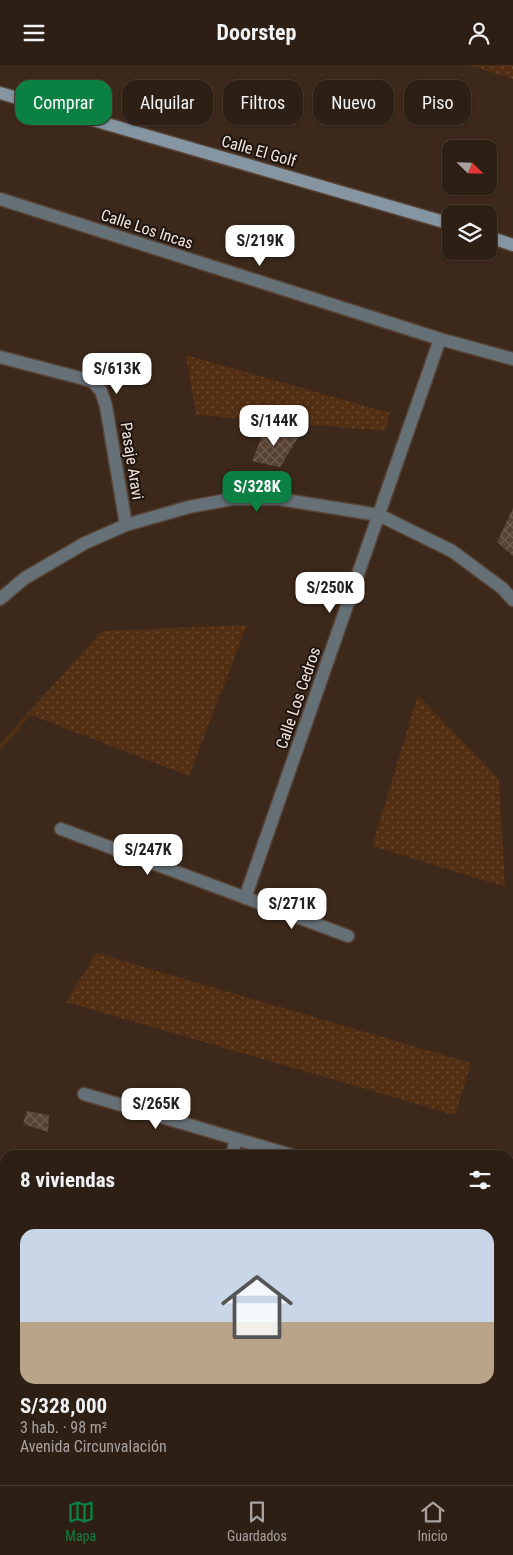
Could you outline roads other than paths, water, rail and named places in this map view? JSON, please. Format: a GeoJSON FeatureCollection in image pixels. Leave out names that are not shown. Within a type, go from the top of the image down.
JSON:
{"type":"FeatureCollection","features":[{"type":"Feature","properties":{"kind":"street","name":"Calle El Golf"},"geometry":{"type":"LineString","coordinates":[[0,93],[442,221]]}},
{"type":"Feature","properties":{"kind":"street","name":"Calle Los Incas"},"geometry":{"type":"LineString","coordinates":[[0,199],[440,339],[513,359]]}},
{"type":"Feature","properties":{"kind":"street"},"geometry":{"type":"LineString","coordinates":[[497,240],[513,245]]}},
{"type":"Feature","properties":{"kind":"street","name":"Calle Los Cedros"},"geometry":{"type":"LineString","coordinates":[[245,898],[440,339]]}},
{"type":"Feature","properties":{"kind":"street","name":"Pasaje Aravi"},"geometry":{"type":"LineString","coordinates":[[0,357],[92,381],[102,391],[126,525]]}},
{"type":"Feature","properties":{"kind":"street"},"geometry":{"type":"LineString","coordinates":[[0,599],[33,573],[85,543],[126,525],[189,507],[232,499],[280,499],[379,515],[452,551],[502,588],[513,600]]}},
{"type":"Feature","properties":{"kind":"street"},"geometry":{"type":"LineString","coordinates":[[61,829],[348,936]]}},
{"type":"Feature","properties":{"kind":"street"},"geometry":{"type":"LineString","coordinates":[[84,1094],[274,1150]]}},
{"type":"Feature","properties":{"kind":"street"},"geometry":{"type":"LineString","coordinates":[[233,1150],[236,1139]]}}]}
